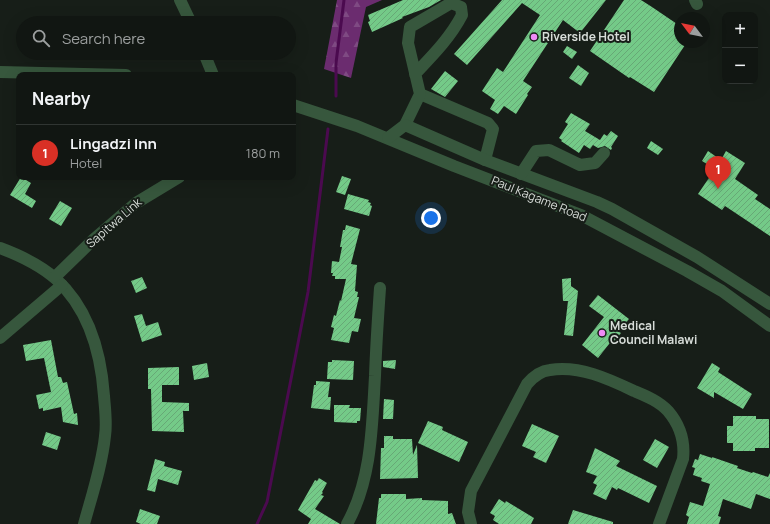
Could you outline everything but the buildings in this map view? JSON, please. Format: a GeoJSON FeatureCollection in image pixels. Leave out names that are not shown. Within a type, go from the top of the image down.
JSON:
{"type":"FeatureCollection","features":[{"type":"Feature","properties":{"kind":"street"},"geometry":{"type":"LineString","coordinates":[[180,0],[188,16]]}},
{"type":"Feature","properties":{"kind":"street"},"geometry":{"type":"LineString","coordinates":[[388,138],[405,125],[420,94],[415,74],[408,43],[410,28],[450,3],[461,7],[462,15],[454,31],[415,74]]}},
{"type":"Feature","properties":{"kind":"street"},"geometry":{"type":"LineString","coordinates":[[207,60],[212,72]]}},
{"type":"Feature","properties":{"kind":"street"},"geometry":{"type":"LineString","coordinates":[[0,72],[16,72]]}},
{"type":"Feature","properties":{"kind":"street"},"geometry":{"type":"LineString","coordinates":[[420,94],[488,123],[493,129],[485,160]]}},
{"type":"Feature","properties":{"kind":"street","name":"Paul Kagame Road"},"geometry":{"type":"LineString","coordinates":[[296,106],[328,115],[388,138],[454,166],[580,215],[693,274],[722,291],[770,326]]}},
{"type":"Feature","properties":{"kind":"street"},"geometry":{"type":"LineString","coordinates":[[405,125],[485,160],[612,209],[697,257],[770,304]]}},
{"type":"Feature","properties":{"kind":"street"},"geometry":{"type":"LineString","coordinates":[[521,174],[536,151],[549,150],[580,164],[595,163],[604,153]]}},
{"type":"Feature","properties":{"kind":"street","name":"Sapitwa Link"},"geometry":{"type":"LineString","coordinates":[[0,338],[58,281],[94,239],[136,203],[174,180]]}},
{"type":"Feature","properties":{"kind":"street"},"geometry":{"type":"LineString","coordinates":[[0,248],[25,259],[58,281],[73,298],[93,337],[99,358],[103,386],[105,412],[104,444],[84,524]]}},
{"type":"Feature","properties":{"kind":"street"},"geometry":{"type":"LineString","coordinates":[[347,524],[359,498],[365,478],[372,430],[380,288]]}},
{"type":"Feature","properties":{"kind":"street"},"geometry":{"type":"LineString","coordinates":[[471,524],[468,512],[471,491],[527,384],[540,372],[556,369],[584,372],[612,381],[660,404],[675,420],[683,438],[684,453],[659,524]]}},
{"type":"Feature","properties":{"kind":"green space"},"geometry":{"type":"Polygon","coordinates":[[[337,0],[382,0],[366,7],[351,78],[324,69],[337,0]]]}},
{"type":"Feature","properties":{"kind":"waterway"},"geometry":{"type":"LineString","coordinates":[[336,96],[336,63],[344,0]]}},
{"type":"Feature","properties":{"kind":"waterway"},"geometry":{"type":"LineString","coordinates":[[257,524],[267,502],[308,292],[328,129]]}},
{"type":"Feature","properties":{"kind":"place","name":"Riverside Hotel"},"geometry":{"type":"Point","coordinates":[534,37]}},
{"type":"Feature","properties":{"kind":"place","name":"Lingadzi Inn"},"geometry":{"type":"Point","coordinates":[718,189]}},
{"type":"Feature","properties":{"kind":"place","name":"Medical Council Malawi"},"geometry":{"type":"Point","coordinates":[602,333]}}]}
